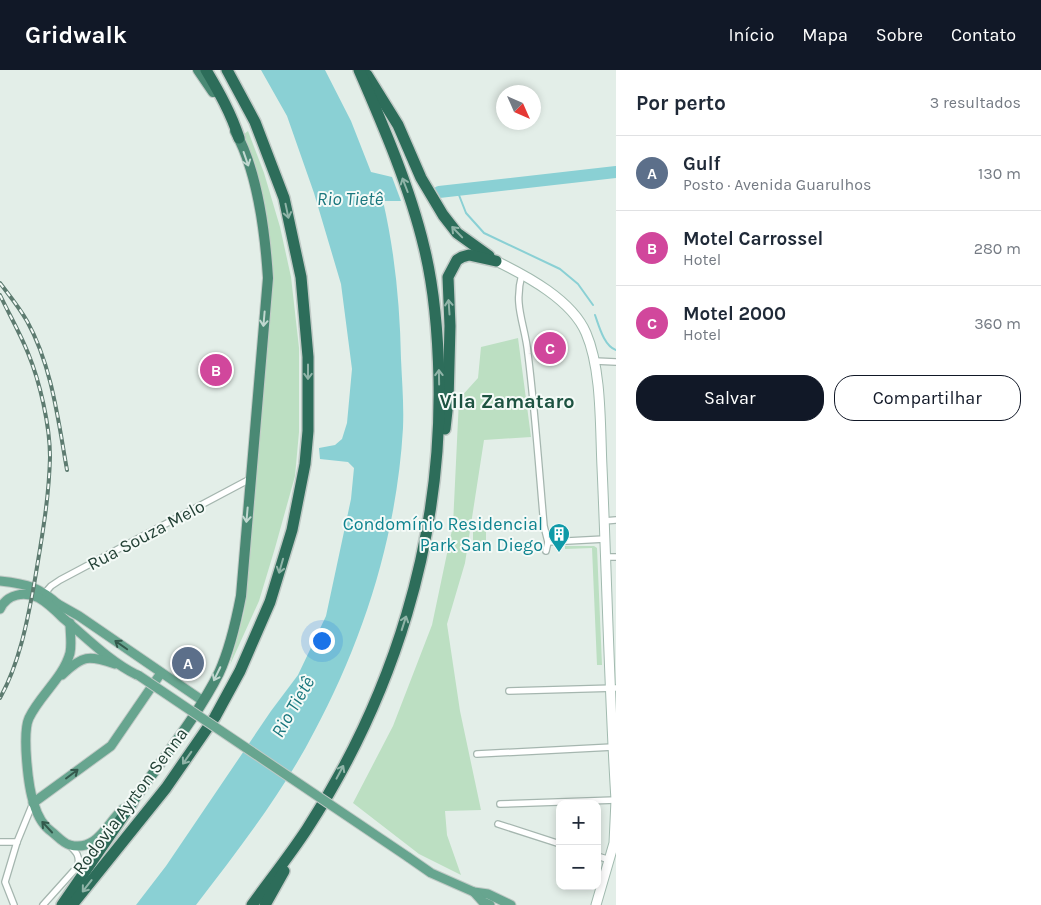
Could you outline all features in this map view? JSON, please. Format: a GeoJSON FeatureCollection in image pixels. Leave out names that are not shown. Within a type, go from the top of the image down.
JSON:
{"type":"FeatureCollection","features":[{"type":"Feature","properties":{"kind":"highway"},"geometry":{"type":"LineString","coordinates":[[198,70],[212,90],[239,138]]}},
{"type":"Feature","properties":{"kind":"highway"},"geometry":{"type":"LineString","coordinates":[[62,905],[203,701],[219,672],[233,632],[242,596],[268,278],[266,245],[261,211],[252,174],[234,120],[206,70]]}},
{"type":"Feature","properties":{"kind":"highway","name":"Rodovia Ayrton Senna"},"geometry":{"type":"LineString","coordinates":[[72,905],[166,788],[214,717],[240,671],[270,602],[292,530],[305,464],[308,431],[308,357],[301,277],[284,198],[255,122],[227,70]]}},
{"type":"Feature","properties":{"kind":"highway"},"geometry":{"type":"LineString","coordinates":[[361,70],[377,89],[398,125],[421,178],[443,215],[457,233],[496,261]]}},
{"type":"Feature","properties":{"kind":"highway"},"geometry":{"type":"LineString","coordinates":[[265,905],[333,786],[365,725],[391,662],[414,594],[428,529],[435,476],[440,406],[438,336],[432,282],[413,206],[361,70]]}},
{"type":"Feature","properties":{"kind":"highway"},"geometry":{"type":"LineString","coordinates":[[435,476],[441,464],[448,402],[450,326],[448,277],[456,260],[462,257],[469,255],[496,261]]}},
{"type":"Feature","properties":{"kind":"highway"},"geometry":{"type":"LineString","coordinates":[[252,905],[307,830]]}},
{"type":"Feature","properties":{"kind":"main road"},"geometry":{"type":"LineString","coordinates":[[496,261],[522,274],[557,298],[576,317],[586,331],[595,361],[613,688],[613,747],[616,800],[614,843],[596,905]]}},
{"type":"Feature","properties":{"kind":"main road"},"geometry":{"type":"LineString","coordinates":[[0,574],[15,583]]}},
{"type":"Feature","properties":{"kind":"main road"},"geometry":{"type":"LineString","coordinates":[[0,581],[36,588],[56,603],[137,675]]}},
{"type":"Feature","properties":{"kind":"main road"},"geometry":{"type":"LineString","coordinates":[[0,609],[3,602],[8,598],[21,594],[40,598],[120,666]]}},
{"type":"Feature","properties":{"kind":"main road"},"geometry":{"type":"LineString","coordinates":[[56,603],[79,616],[203,701]]}},
{"type":"Feature","properties":{"kind":"main road"},"geometry":{"type":"LineString","coordinates":[[70,623],[70,653],[55,682],[29,718],[25,731],[33,804],[47,829],[69,845],[87,845],[94,841],[121,810],[132,803]]}},
{"type":"Feature","properties":{"kind":"main road"},"geometry":{"type":"LineString","coordinates":[[55,682],[76,662],[84,658],[92,658],[120,666],[137,675],[431,873],[474,892],[488,894],[511,905]]}},
{"type":"Feature","properties":{"kind":"main road"},"geometry":{"type":"LineString","coordinates":[[33,804],[110,746],[161,672]]}},
{"type":"Feature","properties":{"kind":"main road"},"geometry":{"type":"LineString","coordinates":[[474,892],[483,902],[490,905]]}},
{"type":"Feature","properties":{"kind":"street"},"geometry":{"type":"LineString","coordinates":[[522,274],[518,289],[518,300],[528,351],[544,526],[548,542],[546,551]]}},
{"type":"Feature","properties":{"kind":"street"},"geometry":{"type":"LineString","coordinates":[[595,361],[616,362]]}},
{"type":"Feature","properties":{"kind":"street","name":"Rua Souza Melo"},"geometry":{"type":"LineString","coordinates":[[44,594],[60,580],[250,480]]}},
{"type":"Feature","properties":{"kind":"street"},"geometry":{"type":"LineString","coordinates":[[604,521],[616,520]]}},
{"type":"Feature","properties":{"kind":"street"},"geometry":{"type":"LineString","coordinates":[[548,542],[605,539]]}},
{"type":"Feature","properties":{"kind":"street"},"geometry":{"type":"LineString","coordinates":[[605,557],[616,557]]}},
{"type":"Feature","properties":{"kind":"street"},"geometry":{"type":"LineString","coordinates":[[509,691],[613,688]]}},
{"type":"Feature","properties":{"kind":"street"},"geometry":{"type":"LineString","coordinates":[[477,754],[613,747]]}},
{"type":"Feature","properties":{"kind":"street"},"geometry":{"type":"LineString","coordinates":[[500,804],[616,800]]}},
{"type":"Feature","properties":{"kind":"street"},"geometry":{"type":"LineString","coordinates":[[14,905],[2,883],[33,804]]}},
{"type":"Feature","properties":{"kind":"street"},"geometry":{"type":"LineString","coordinates":[[498,824],[556,843]]}},
{"type":"Feature","properties":{"kind":"street"},"geometry":{"type":"LineString","coordinates":[[0,842],[18,842]]}},
{"type":"Feature","properties":{"kind":"street"},"geometry":{"type":"LineString","coordinates":[[43,905],[78,866],[78,854],[69,845]]}},
{"type":"Feature","properties":{"kind":"street"},"geometry":{"type":"LineString","coordinates":[[601,857],[610,860]]}},
{"type":"Feature","properties":{"kind":"green space"},"geometry":{"type":"Polygon","coordinates":[[[248,131],[264,173],[280,227],[291,277],[299,348],[299,432],[295,476],[275,548],[259,601],[230,665],[244,612],[273,277],[267,218],[255,164],[243,135],[248,131]]]}},
{"type":"Feature","properties":{"kind":"green space"},"geometry":{"type":"Polygon","coordinates":[[[518,338],[531,437],[484,440],[465,563],[447,624],[460,711],[481,810],[445,811],[447,835],[461,875],[419,854],[353,803],[393,726],[432,625],[453,525],[459,399],[478,378],[481,347],[518,338]]]}},
{"type":"Feature","properties":{"kind":"green space"},"geometry":{"type":"Polygon","coordinates":[[[473,528],[486,528],[486,552],[473,552],[473,528]]]}},
{"type":"Feature","properties":{"kind":"green space"},"geometry":{"type":"Polygon","coordinates":[[[565,546],[594,546],[597,548],[602,665],[597,665],[592,548],[565,549],[565,546]]]}},
{"type":"Feature","properties":{"kind":"water","name":"Rio Tietê"},"geometry":{"type":"Polygon","coordinates":[[[261,70],[325,70],[351,121],[371,172],[392,177],[401,201],[383,201],[394,260],[399,319],[403,411],[400,468],[385,546],[363,623],[332,697],[288,777],[259,821],[196,905],[136,905],[166,866],[271,711],[298,675],[326,616],[351,499],[354,468],[348,462],[320,459],[319,448],[335,445],[342,439],[347,423],[352,369],[341,284],[314,193],[287,116],[261,70]]]}},
{"type":"Feature","properties":{"kind":"waterway"},"geometry":{"type":"LineString","coordinates":[[439,192],[616,172]]}},
{"type":"Feature","properties":{"kind":"waterway"},"geometry":{"type":"LineString","coordinates":[[457,190],[466,213],[484,233],[560,269],[578,284],[593,305]]}},
{"type":"Feature","properties":{"kind":"waterway"},"geometry":{"type":"LineString","coordinates":[[595,315],[605,340],[616,350]]}},
{"type":"Feature","properties":{"kind":"railway"},"geometry":{"type":"LineString","coordinates":[[0,283],[27,321],[43,356],[53,394],[67,470]]}},
{"type":"Feature","properties":{"kind":"railway"},"geometry":{"type":"LineString","coordinates":[[0,295],[25,346],[32,365],[44,404],[50,445],[48,489],[34,585],[22,643],[7,685],[0,698]]}},
{"type":"Feature","properties":{"kind":"place","name":"Motel 2000"},"geometry":{"type":"Point","coordinates":[550,348]}},
{"type":"Feature","properties":{"kind":"place","name":"Motel Carrossel"},"geometry":{"type":"Point","coordinates":[216,370]}},
{"type":"Feature","properties":{"kind":"place","name":"Condomínio Residencial Park San Diego"},"geometry":{"type":"Point","coordinates":[559,553]}},
{"type":"Feature","properties":{"kind":"place","name":"Gulf"},"geometry":{"type":"Point","coordinates":[188,663]}},
{"type":"Feature","properties":{"kind":"district","name":"Vila Zamataro"},"geometry":{"type":"Point","coordinates":[507,401]}}]}
